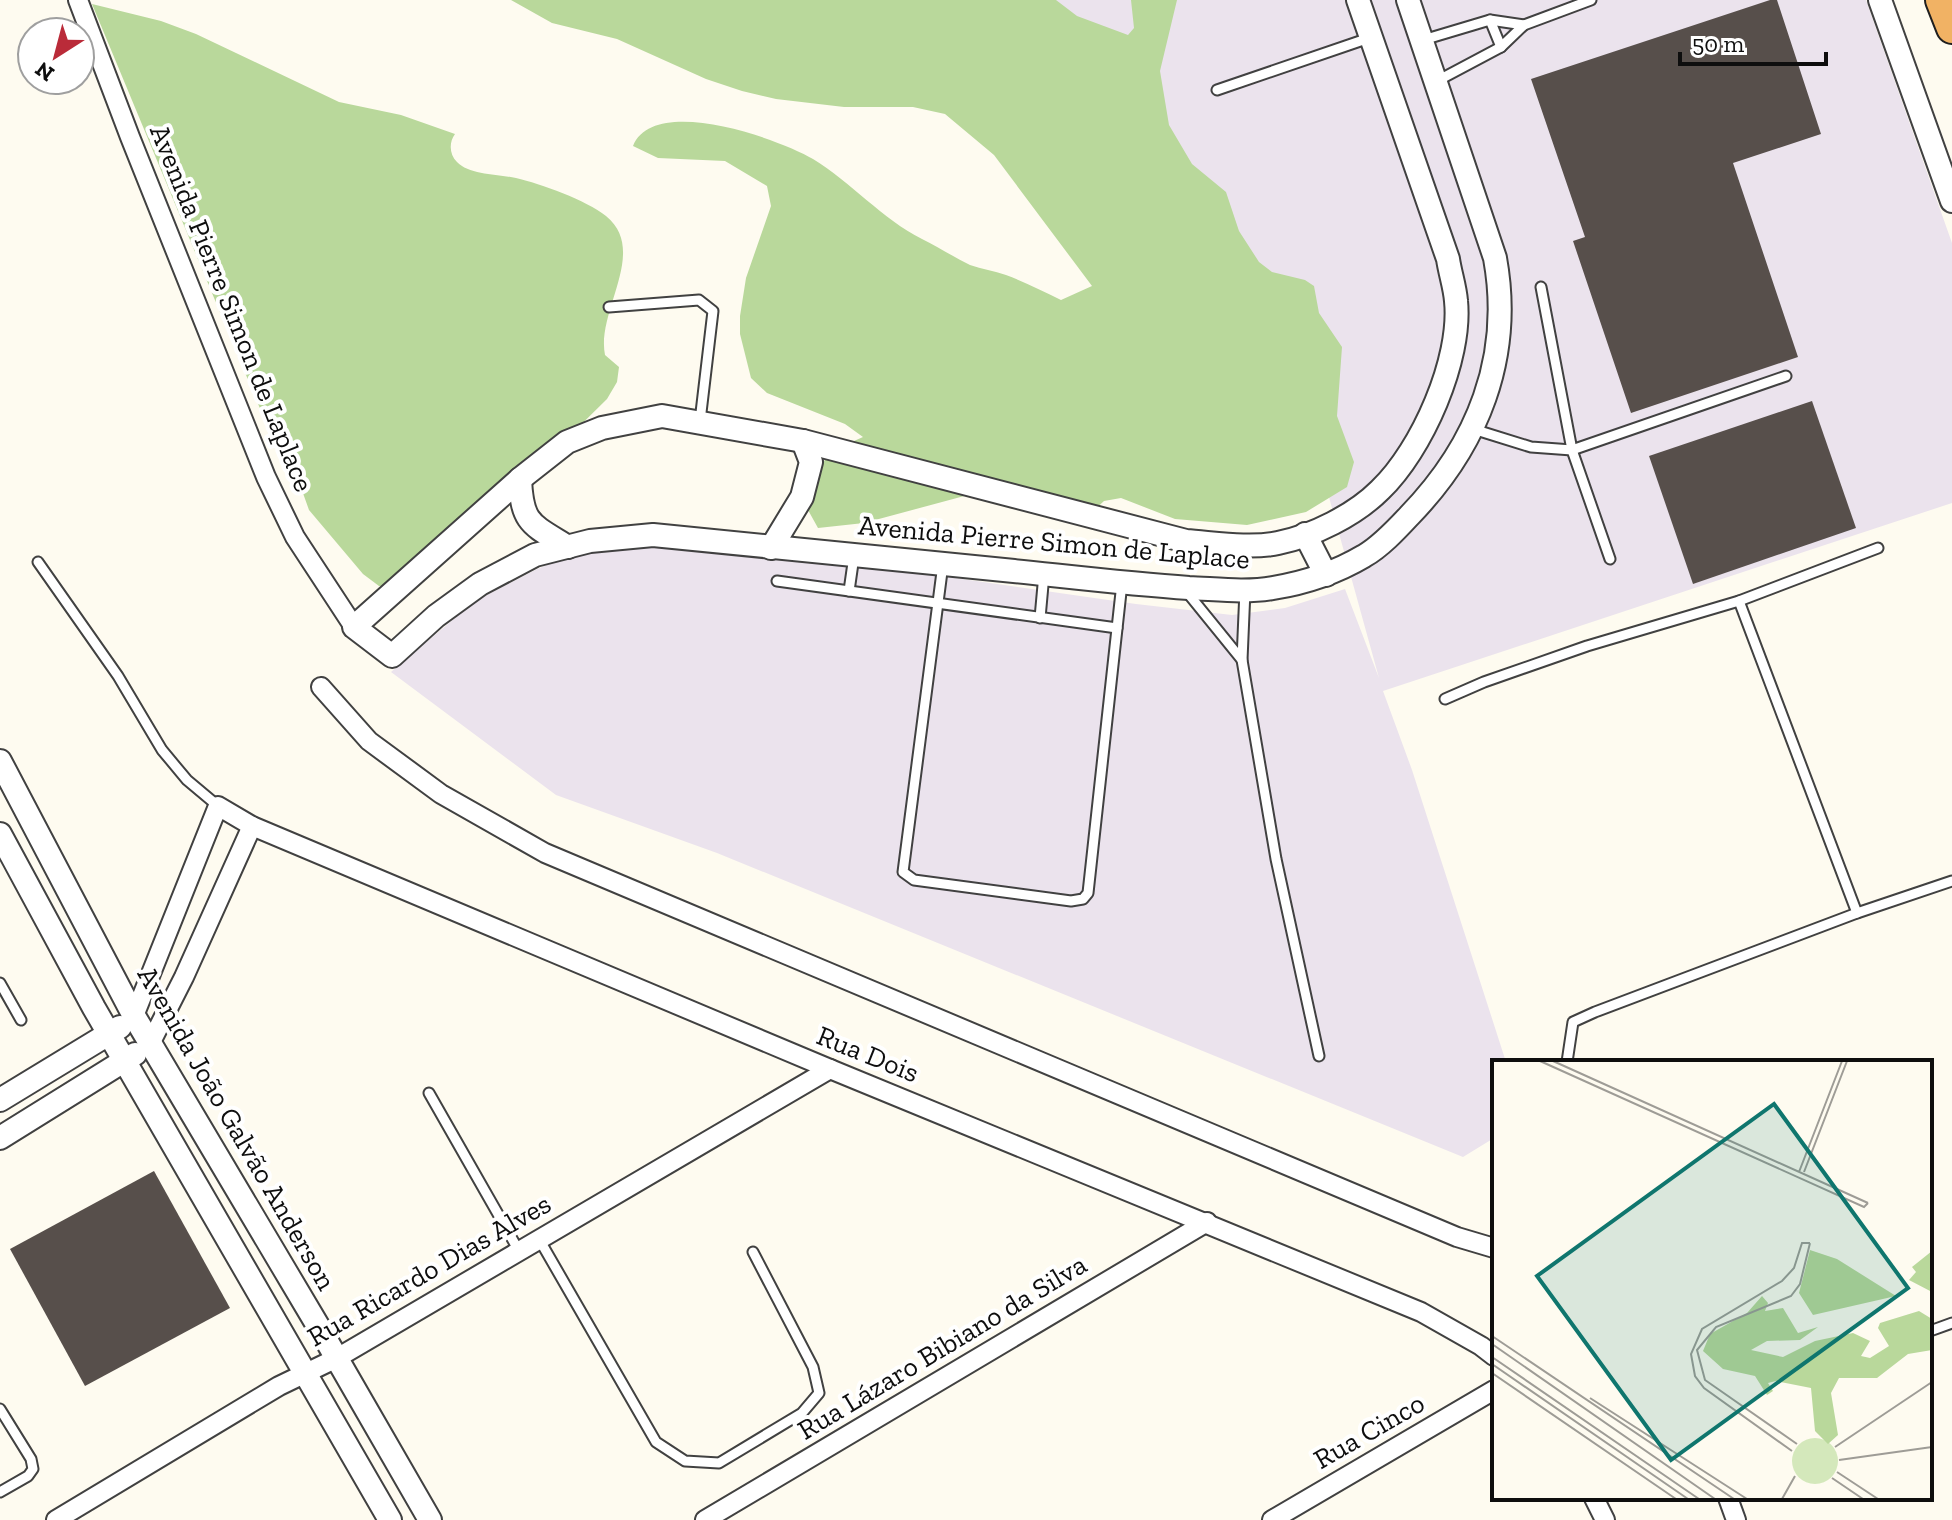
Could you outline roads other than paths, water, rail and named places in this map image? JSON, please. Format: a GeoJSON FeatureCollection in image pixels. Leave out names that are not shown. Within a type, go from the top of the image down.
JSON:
{"type":"FeatureCollection","features":[{"type":"Feature","properties":{"kind":"highway"},"geometry":{"type":"LineString","coordinates":[[1941,0],[1952,28]]}},
{"type":"Feature","properties":{"kind":"street","name":"Avenida Pierre Simon de Laplace"},"geometry":{"type":"LineString","coordinates":[[78,0],[266,477],[295,537],[354,627],[392,656],[436,616],[480,584],[535,555],[590,541],[653,535],[1122,583],[1245,590],[1272,588],[1326,575],[1366,555],[1431,493],[1473,429],[1496,359],[1500,287],[1495,258],[1408,0]]}},
{"type":"Feature","properties":{"kind":"street","name":"Avenida Pierre Simon de Laplace"},"geometry":{"type":"LineString","coordinates":[[354,627],[520,479],[567,442],[602,428],[662,416],[803,441],[1186,541],[1277,543],[1338,520],[1380,490],[1425,428],[1452,352],[1457,303],[1448,259],[1358,0]]}},
{"type":"Feature","properties":{"kind":"street"},"geometry":{"type":"LineString","coordinates":[[1880,0],[1952,201]]}},
{"type":"Feature","properties":{"kind":"street"},"geometry":{"type":"LineString","coordinates":[[771,548],[802,497],[811,462],[803,441]]}},
{"type":"Feature","properties":{"kind":"street"},"geometry":{"type":"LineString","coordinates":[[520,479],[521,508],[530,522],[568,547]]}},
{"type":"Feature","properties":{"kind":"street"},"geometry":{"type":"LineString","coordinates":[[1305,534],[1326,575]]}},
{"type":"Feature","properties":{"kind":"street"},"geometry":{"type":"LineString","coordinates":[[321,687],[369,741],[381,750],[441,794],[545,853],[1457,1237],[1492,1247]]}},
{"type":"Feature","properties":{"kind":"street","name":"Avenida João Galvão Anderson"},"geometry":{"type":"LineString","coordinates":[[0,761],[134,1016],[430,1520]]}},
{"type":"Feature","properties":{"kind":"street"},"geometry":{"type":"LineString","coordinates":[[0,1100],[109,1035],[134,1016],[218,806]]}},
{"type":"Feature","properties":{"kind":"street","name":"Rua Dois"},"geometry":{"type":"LineString","coordinates":[[218,806],[252,826],[830,1069],[1421,1312],[1492,1354]]}},
{"type":"Feature","properties":{"kind":"street"},"geometry":{"type":"LineString","coordinates":[[0,1138],[150,1044],[184,977],[252,826]]}},
{"type":"Feature","properties":{"kind":"street"},"geometry":{"type":"LineString","coordinates":[[0,834],[109,1035],[390,1520]]}},
{"type":"Feature","properties":{"kind":"street","name":"Rua Ricardo Dias Alves"},"geometry":{"type":"LineString","coordinates":[[56,1520],[830,1069]]}},
{"type":"Feature","properties":{"kind":"street","name":"Rua Lázaro Bibiano da Silva"},"geometry":{"type":"LineString","coordinates":[[705,1520],[1207,1222]]}},
{"type":"Feature","properties":{"kind":"street","name":"Rua Cinco"},"geometry":{"type":"LineString","coordinates":[[1272,1520],[1492,1391]]}},
{"type":"Feature","properties":{"kind":"street"},"geometry":{"type":"LineString","coordinates":[[1595,1500],[1605,1520]]}},
{"type":"Feature","properties":{"kind":"street"},"geometry":{"type":"LineString","coordinates":[[1729,1500],[1736,1520]]}},
{"type":"Feature","properties":{"kind":"lane"},"geometry":{"type":"LineString","coordinates":[[1437,81],[1501,47],[1524,25],[1591,0]]}},
{"type":"Feature","properties":{"kind":"lane"},"geometry":{"type":"LineString","coordinates":[[1490,20],[1501,47]]}},
{"type":"Feature","properties":{"kind":"lane"},"geometry":{"type":"LineString","coordinates":[[1423,40],[1490,20],[1524,25]]}},
{"type":"Feature","properties":{"kind":"lane"},"geometry":{"type":"LineString","coordinates":[[1217,90],[1372,37]]}},
{"type":"Feature","properties":{"kind":"lane"},"geometry":{"type":"LineString","coordinates":[[1541,287],[1572,450],[1610,559]]}},
{"type":"Feature","properties":{"kind":"lane"},"geometry":{"type":"LineString","coordinates":[[609,307],[699,300],[713,311],[700,421]]}},
{"type":"Feature","properties":{"kind":"lane"},"geometry":{"type":"LineString","coordinates":[[1473,429],[1531,447],[1572,450],[1786,376]]}},
{"type":"Feature","properties":{"kind":"lane"},"geometry":{"type":"LineString","coordinates":[[1445,699],[1587,646],[1739,601],[1878,548]]}},
{"type":"Feature","properties":{"kind":"lane"},"geometry":{"type":"LineString","coordinates":[[849,591],[854,556]]}},
{"type":"Feature","properties":{"kind":"lane"},"geometry":{"type":"LineString","coordinates":[[38,562],[118,676],[162,750],[187,780],[218,806]]}},
{"type":"Feature","properties":{"kind":"lane"},"geometry":{"type":"LineString","coordinates":[[943,564],[903,872],[914,880],[1071,901],[1083,899],[1088,893],[1122,583]]}},
{"type":"Feature","properties":{"kind":"lane"},"geometry":{"type":"LineString","coordinates":[[1040,618],[1044,574]]}},
{"type":"Feature","properties":{"kind":"lane"},"geometry":{"type":"LineString","coordinates":[[777,581],[1117,628]]}},
{"type":"Feature","properties":{"kind":"lane"},"geometry":{"type":"LineString","coordinates":[[1182,587],[1242,660]]}},
{"type":"Feature","properties":{"kind":"lane"},"geometry":{"type":"LineString","coordinates":[[1245,590],[1242,660],[1276,859],[1319,1056]]}},
{"type":"Feature","properties":{"kind":"lane"},"geometry":{"type":"LineString","coordinates":[[1739,601],[1857,913]]}},
{"type":"Feature","properties":{"kind":"lane"},"geometry":{"type":"LineString","coordinates":[[1567,1060],[1573,1022],[1857,913],[1952,881]]}},
{"type":"Feature","properties":{"kind":"lane"},"geometry":{"type":"LineString","coordinates":[[0,983],[21,1020]]}},
{"type":"Feature","properties":{"kind":"lane"},"geometry":{"type":"LineString","coordinates":[[429,1093],[519,1251]]}},
{"type":"Feature","properties":{"kind":"lane"},"geometry":{"type":"LineString","coordinates":[[539,1239],[656,1442],[685,1461],[719,1463],[802,1413],[819,1393],[813,1367],[753,1252]]}},
{"type":"Feature","properties":{"kind":"lane"},"geometry":{"type":"LineString","coordinates":[[1932,1330],[1952,1323]]}},
{"type":"Feature","properties":{"kind":"lane"},"geometry":{"type":"LineString","coordinates":[[0,1409],[31,1459],[33,1469],[28,1476],[0,1492]]}}]}
